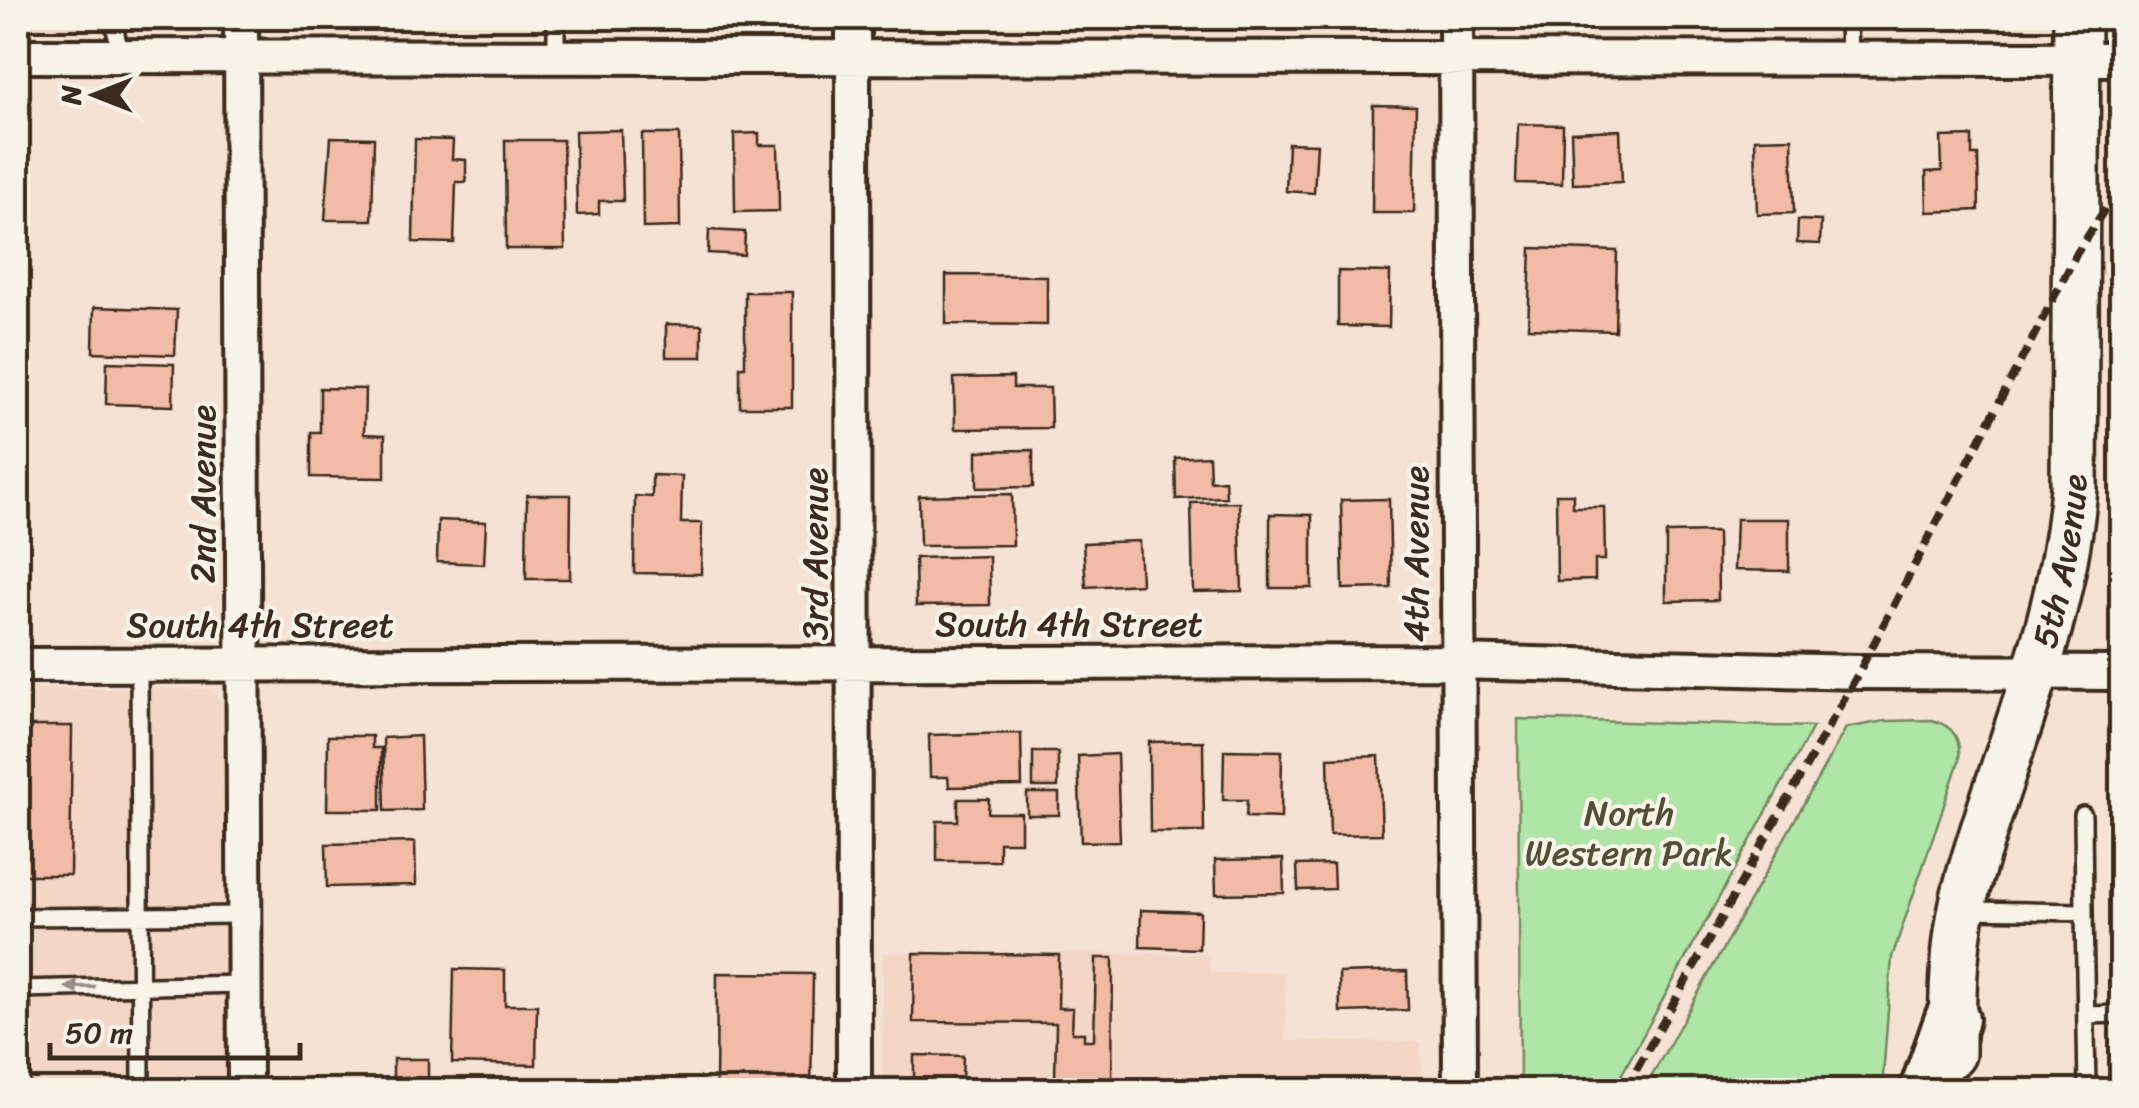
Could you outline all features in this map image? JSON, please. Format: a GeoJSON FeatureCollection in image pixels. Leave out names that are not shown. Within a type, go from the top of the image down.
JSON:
{"type":"FeatureCollection","features":[{"type":"Feature","properties":{"kind":"main road","name":"5th Avenue"},"geometry":{"type":"LineString","coordinates":[[1951,1090],[1952,1019],[1962,910],[2037,674],[2068,556],[2092,46]]}},
{"type":"Feature","properties":{"kind":"main road"},"geometry":{"type":"LineString","coordinates":[[1927,1090],[1952,1019]]}},
{"type":"Feature","properties":{"kind":"main road"},"geometry":{"type":"LineString","coordinates":[[1952,1019],[1968,1090]]}},
{"type":"Feature","properties":{"kind":"street","name":"2nd Avenue"},"geometry":{"type":"LineString","coordinates":[[242,18],[245,1090]]}},
{"type":"Feature","properties":{"kind":"street","name":"3rd Avenue"},"geometry":{"type":"LineString","coordinates":[[852,18],[854,1090]]}},
{"type":"Feature","properties":{"kind":"street","name":"4th Avenue"},"geometry":{"type":"LineString","coordinates":[[1456,18],[1460,1090]]}},
{"type":"Feature","properties":{"kind":"street"},"geometry":{"type":"LineString","coordinates":[[18,56],[1849,60],[2092,46]]}},
{"type":"Feature","properties":{"kind":"street","name":"South 4th Street"},"geometry":{"type":"LineString","coordinates":[[18,665],[1456,662],[2037,674],[2122,672]]}},
{"type":"Feature","properties":{"kind":"lane"},"geometry":{"type":"LineString","coordinates":[[113,18],[120,55]]}},
{"type":"Feature","properties":{"kind":"lane"},"geometry":{"type":"LineString","coordinates":[[556,18],[556,55]]}},
{"type":"Feature","properties":{"kind":"lane"},"geometry":{"type":"LineString","coordinates":[[1848,18],[1849,60]]}},
{"type":"Feature","properties":{"kind":"lane"},"geometry":{"type":"LineString","coordinates":[[139,665],[141,1090]]}},
{"type":"Feature","properties":{"kind":"lane"},"geometry":{"type":"LineString","coordinates":[[2083,816],[2087,1090]]}},
{"type":"Feature","properties":{"kind":"lane"},"geometry":{"type":"LineString","coordinates":[[1962,910],[2084,912]]}},
{"type":"Feature","properties":{"kind":"lane"},"geometry":{"type":"LineString","coordinates":[[18,916],[244,915]]}},
{"type":"Feature","properties":{"kind":"lane"},"geometry":{"type":"LineString","coordinates":[[18,989],[244,984]]}},
{"type":"Feature","properties":{"kind":"lane"},"geometry":{"type":"LineString","coordinates":[[2086,1015],[2122,1014]]}},
{"type":"Feature","properties":{"kind":"shaded area"},"geometry":{"type":"Polygon","coordinates":[[[18,18],[225,18],[217,30],[18,31],[18,18]]]}},
{"type":"Feature","properties":{"kind":"shaded area"},"geometry":{"type":"Polygon","coordinates":[[[18,688],[210,689],[224,704],[227,1090],[18,1090],[18,688]]]}},
{"type":"Feature","properties":{"kind":"shaded area"},"geometry":{"type":"Polygon","coordinates":[[[883,953],[1210,954],[1210,973],[1284,972],[1286,1041],[1421,1042],[1422,1090],[882,1090],[883,953]]]}},
{"type":"Feature","properties":{"kind":"green space","name":"North Western Park"},"geometry":{"type":"Polygon","coordinates":[[[1518,719],[1813,727],[1613,1090],[1520,1090],[1518,719]]]}},
{"type":"Feature","properties":{"kind":"green space"},"geometry":{"type":"Polygon","coordinates":[[[1932,720],[1955,734],[1959,761],[1892,957],[1882,1090],[1644,1090],[1846,728],[1885,721],[1932,720]]]}},
{"type":"Feature","properties":{"kind":"building"},"geometry":{"type":"Polygon","coordinates":[[[1373,105],[1416,106],[1414,213],[1372,213],[1373,105]]]}},
{"type":"Feature","properties":{"kind":"building"},"geometry":{"type":"Polygon","coordinates":[[[1518,124],[1563,125],[1562,184],[1516,183],[1518,124]]]}},
{"type":"Feature","properties":{"kind":"building"},"geometry":{"type":"Polygon","coordinates":[[[621,130],[623,201],[599,201],[599,214],[577,215],[575,131],[621,130]]]}},
{"type":"Feature","properties":{"kind":"building"},"geometry":{"type":"Polygon","coordinates":[[[1620,130],[1622,182],[1573,184],[1571,132],[1620,130]]]}},
{"type":"Feature","properties":{"kind":"building"},"geometry":{"type":"Polygon","coordinates":[[[759,133],[759,145],[778,145],[779,211],[735,212],[734,134],[759,133]]]}},
{"type":"Feature","properties":{"kind":"building"},"geometry":{"type":"Polygon","coordinates":[[[642,134],[679,134],[680,227],[643,228],[642,134]]]}},
{"type":"Feature","properties":{"kind":"building"},"geometry":{"type":"Polygon","coordinates":[[[1972,136],[1972,155],[1978,155],[1979,210],[1927,212],[1926,172],[1942,171],[1941,137],[1972,136]]]}},
{"type":"Feature","properties":{"kind":"building"},"geometry":{"type":"Polygon","coordinates":[[[331,137],[374,138],[372,220],[325,220],[331,137]]]}},
{"type":"Feature","properties":{"kind":"building"},"geometry":{"type":"Polygon","coordinates":[[[1792,138],[1794,213],[1757,214],[1755,139],[1792,138]]]}},
{"type":"Feature","properties":{"kind":"building"},"geometry":{"type":"Polygon","coordinates":[[[415,139],[453,140],[452,159],[466,160],[466,182],[456,182],[454,243],[413,242],[415,139]]]}},
{"type":"Feature","properties":{"kind":"building"},"geometry":{"type":"Polygon","coordinates":[[[505,140],[563,140],[565,249],[506,249],[505,140]]]}},
{"type":"Feature","properties":{"kind":"building"},"geometry":{"type":"Polygon","coordinates":[[[1288,143],[1317,144],[1314,193],[1286,191],[1288,143]]]}},
{"type":"Feature","properties":{"kind":"building"},"geometry":{"type":"Polygon","coordinates":[[[1798,220],[1821,221],[1820,244],[1797,243],[1798,220]]]}},
{"type":"Feature","properties":{"kind":"building"},"geometry":{"type":"Polygon","coordinates":[[[709,230],[745,232],[744,255],[708,253],[709,230]]]}},
{"type":"Feature","properties":{"kind":"building"},"geometry":{"type":"Polygon","coordinates":[[[1531,248],[1617,251],[1615,331],[1528,328],[1531,248]]]}},
{"type":"Feature","properties":{"kind":"building"},"geometry":{"type":"Polygon","coordinates":[[[1338,271],[1390,272],[1389,327],[1338,326],[1338,271]]]}},
{"type":"Feature","properties":{"kind":"building"},"geometry":{"type":"Polygon","coordinates":[[[946,275],[1047,276],[1047,325],[946,324],[946,275]]]}},
{"type":"Feature","properties":{"kind":"building"},"geometry":{"type":"Polygon","coordinates":[[[745,292],[792,292],[792,407],[740,407],[740,367],[745,367],[745,292]]]}},
{"type":"Feature","properties":{"kind":"building"},"geometry":{"type":"Polygon","coordinates":[[[94,307],[177,310],[175,355],[93,352],[94,307]]]}},
{"type":"Feature","properties":{"kind":"building"},"geometry":{"type":"Polygon","coordinates":[[[666,324],[702,325],[702,357],[666,357],[666,324]]]}},
{"type":"Feature","properties":{"kind":"building"},"geometry":{"type":"Polygon","coordinates":[[[107,362],[174,364],[173,406],[106,404],[107,362]]]}},
{"type":"Feature","properties":{"kind":"building"},"geometry":{"type":"Polygon","coordinates":[[[1013,377],[1013,388],[1050,388],[1051,428],[955,429],[954,378],[1013,377]]]}},
{"type":"Feature","properties":{"kind":"building"},"geometry":{"type":"Polygon","coordinates":[[[320,388],[365,389],[364,434],[385,435],[385,478],[311,477],[311,432],[320,432],[320,388]]]}},
{"type":"Feature","properties":{"kind":"building"},"geometry":{"type":"Polygon","coordinates":[[[1033,450],[1033,487],[977,488],[977,451],[1033,450]]]}},
{"type":"Feature","properties":{"kind":"building"},"geometry":{"type":"Polygon","coordinates":[[[1209,456],[1210,481],[1225,480],[1226,497],[1176,499],[1175,458],[1209,456]]]}},
{"type":"Feature","properties":{"kind":"building"},"geometry":{"type":"Polygon","coordinates":[[[652,475],[682,476],[681,523],[702,523],[701,574],[634,573],[635,496],[652,497],[652,475]]]}},
{"type":"Feature","properties":{"kind":"building"},"geometry":{"type":"Polygon","coordinates":[[[1012,494],[1013,545],[920,546],[919,496],[1012,494]]]}},
{"type":"Feature","properties":{"kind":"building"},"geometry":{"type":"Polygon","coordinates":[[[1556,494],[1573,494],[1573,507],[1604,507],[1605,560],[1595,560],[1595,580],[1557,581],[1556,494]]]}},
{"type":"Feature","properties":{"kind":"building"},"geometry":{"type":"Polygon","coordinates":[[[527,495],[571,495],[570,579],[526,579],[527,495]]]}},
{"type":"Feature","properties":{"kind":"building"},"geometry":{"type":"Polygon","coordinates":[[[1389,499],[1391,588],[1343,589],[1341,500],[1389,499]]]}},
{"type":"Feature","properties":{"kind":"building"},"geometry":{"type":"Polygon","coordinates":[[[1239,502],[1242,591],[1193,592],[1191,503],[1239,502]]]}},
{"type":"Feature","properties":{"kind":"building"},"geometry":{"type":"Polygon","coordinates":[[[1270,514],[1312,515],[1312,588],[1270,588],[1270,514]]]}},
{"type":"Feature","properties":{"kind":"building"},"geometry":{"type":"Polygon","coordinates":[[[1736,519],[1789,519],[1789,571],[1734,570],[1736,519]]]}},
{"type":"Feature","properties":{"kind":"building"},"geometry":{"type":"Polygon","coordinates":[[[438,520],[486,522],[484,564],[437,562],[438,520]]]}},
{"type":"Feature","properties":{"kind":"building"},"geometry":{"type":"Polygon","coordinates":[[[1717,532],[1718,600],[1666,601],[1666,533],[1717,532]]]}},
{"type":"Feature","properties":{"kind":"building"},"geometry":{"type":"Polygon","coordinates":[[[1139,541],[1141,584],[1086,587],[1083,543],[1139,541]]]}},
{"type":"Feature","properties":{"kind":"building"},"geometry":{"type":"Polygon","coordinates":[[[989,556],[990,605],[916,606],[915,558],[989,556]]]}},
{"type":"Feature","properties":{"kind":"building"},"geometry":{"type":"Polygon","coordinates":[[[18,726],[72,726],[70,875],[18,875],[18,726]]]}},
{"type":"Feature","properties":{"kind":"building"},"geometry":{"type":"Polygon","coordinates":[[[1021,733],[1022,786],[949,787],[948,777],[930,777],[929,735],[1021,733]]]}},
{"type":"Feature","properties":{"kind":"building"},"geometry":{"type":"Polygon","coordinates":[[[328,736],[372,736],[372,748],[381,748],[381,810],[327,810],[328,736]]]}},
{"type":"Feature","properties":{"kind":"building"},"geometry":{"type":"Polygon","coordinates":[[[420,736],[422,810],[385,811],[383,738],[420,736]]]}},
{"type":"Feature","properties":{"kind":"building"},"geometry":{"type":"Polygon","coordinates":[[[1203,741],[1204,832],[1150,832],[1149,742],[1203,741]]]}},
{"type":"Feature","properties":{"kind":"building"},"geometry":{"type":"Polygon","coordinates":[[[1224,750],[1282,751],[1281,818],[1246,817],[1247,800],[1223,800],[1224,750]]]}},
{"type":"Feature","properties":{"kind":"building"},"geometry":{"type":"Polygon","coordinates":[[[1033,752],[1058,752],[1058,787],[1033,787],[1033,752]]]}},
{"type":"Feature","properties":{"kind":"building"},"geometry":{"type":"Polygon","coordinates":[[[1117,754],[1120,841],[1081,842],[1078,756],[1117,754]]]}},
{"type":"Feature","properties":{"kind":"building"},"geometry":{"type":"Polygon","coordinates":[[[1379,756],[1382,834],[1330,835],[1328,758],[1379,756]]]}},
{"type":"Feature","properties":{"kind":"building"},"geometry":{"type":"Polygon","coordinates":[[[1027,793],[1059,793],[1059,815],[1027,815],[1027,793]]]}},
{"type":"Feature","properties":{"kind":"building"},"geometry":{"type":"Polygon","coordinates":[[[958,799],[989,799],[988,813],[1021,813],[1021,842],[999,842],[999,861],[937,861],[937,821],[958,821],[958,799]]]}},
{"type":"Feature","properties":{"kind":"building"},"geometry":{"type":"Polygon","coordinates":[[[415,842],[416,885],[327,887],[326,844],[415,842]]]}},
{"type":"Feature","properties":{"kind":"building"},"geometry":{"type":"Polygon","coordinates":[[[1283,859],[1284,893],[1216,894],[1215,860],[1283,859]]]}},
{"type":"Feature","properties":{"kind":"building"},"geometry":{"type":"Polygon","coordinates":[[[1333,864],[1334,889],[1298,890],[1297,865],[1333,864]]]}},
{"type":"Feature","properties":{"kind":"building"},"geometry":{"type":"Polygon","coordinates":[[[1141,910],[1200,912],[1199,949],[1140,947],[1141,910]]]}},
{"type":"Feature","properties":{"kind":"building"},"geometry":{"type":"Polygon","coordinates":[[[914,953],[1059,955],[1058,1008],[1073,1008],[1072,1033],[1084,1033],[1084,1040],[1094,1040],[1096,958],[1113,958],[1112,1090],[914,1090],[914,1055],[963,1056],[962,1080],[1055,1081],[1056,1023],[913,1022],[914,953]]]}},
{"type":"Feature","properties":{"kind":"building"},"geometry":{"type":"Polygon","coordinates":[[[454,969],[505,970],[505,1005],[537,1005],[536,1065],[452,1063],[454,969]]]}},
{"type":"Feature","properties":{"kind":"building"},"geometry":{"type":"Polygon","coordinates":[[[1407,971],[1408,1010],[1340,1012],[1339,973],[1407,971]]]}},
{"type":"Feature","properties":{"kind":"building"},"geometry":{"type":"Polygon","coordinates":[[[717,973],[813,974],[811,1090],[716,1090],[717,973]]]}},
{"type":"Feature","properties":{"kind":"building"},"geometry":{"type":"Polygon","coordinates":[[[18,1003],[31,1003],[30,1090],[18,1090],[18,1003]]]}},
{"type":"Feature","properties":{"kind":"building"},"geometry":{"type":"Polygon","coordinates":[[[393,1059],[428,1059],[428,1090],[326,1090],[326,1086],[393,1085],[393,1059]]]}},
{"type":"Feature","properties":{"kind":"railway"},"geometry":{"type":"LineString","coordinates":[[1625,1090],[1859,672],[2077,253],[2122,182]]}}]}
